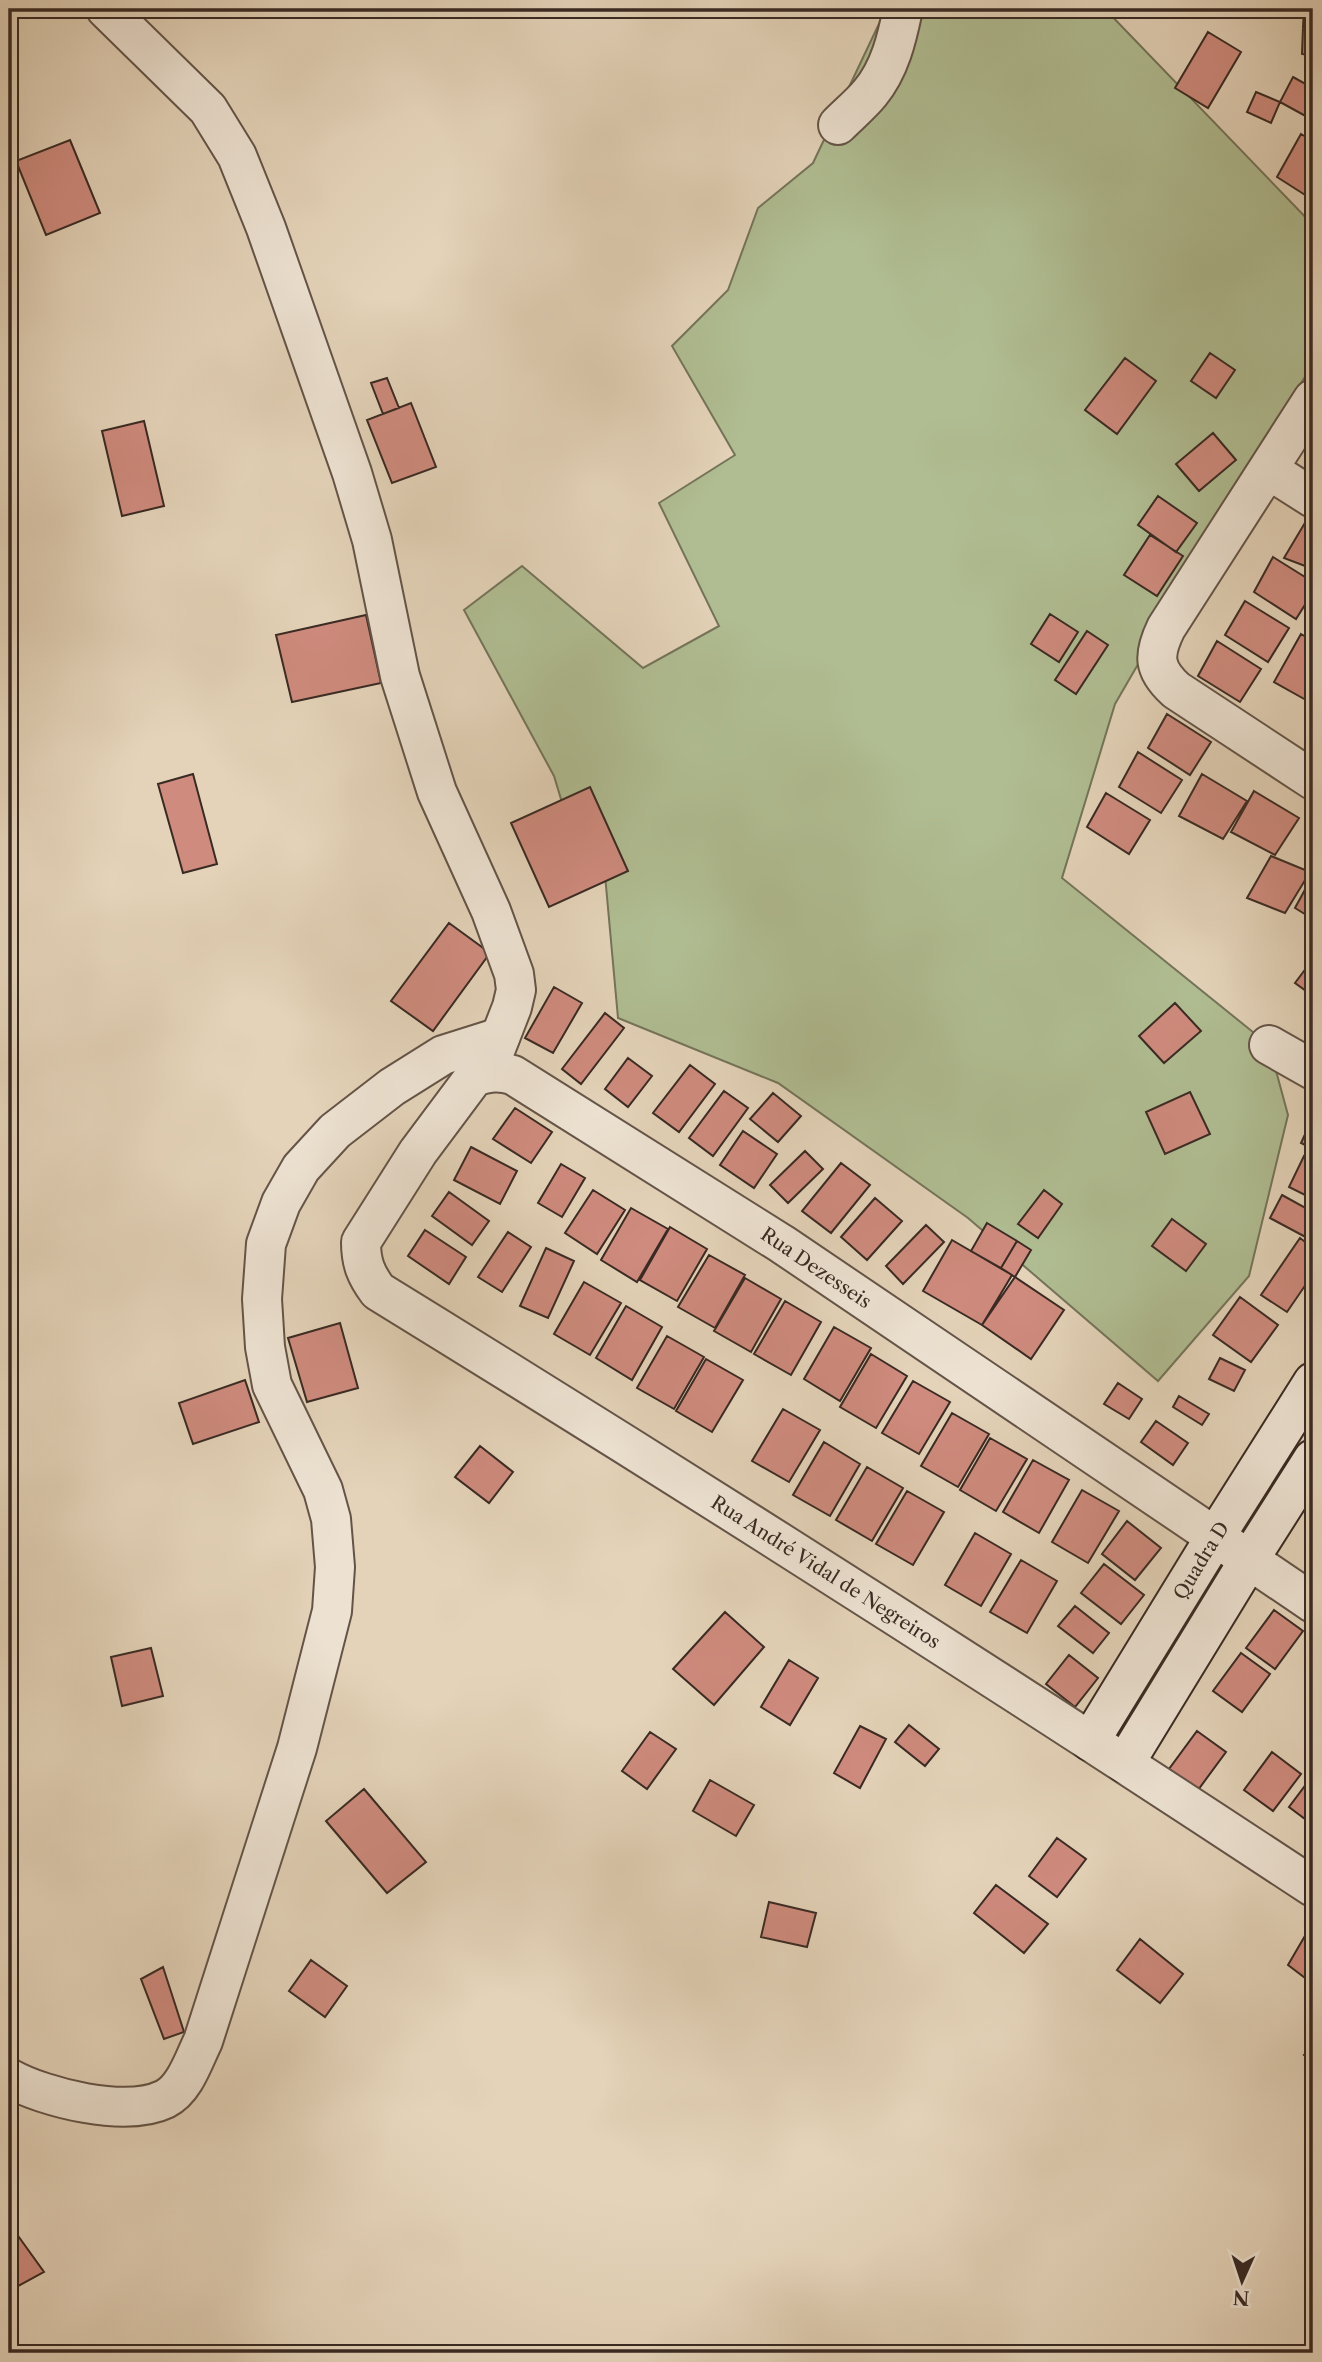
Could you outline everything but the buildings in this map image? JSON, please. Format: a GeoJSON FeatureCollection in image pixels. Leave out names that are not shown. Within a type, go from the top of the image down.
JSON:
{"type":"FeatureCollection","features":[{"type":"Feature","properties":{"kind":"street"},"geometry":{"type":"LineString","coordinates":[[106,9],[208,109],[237,156],[266,228],[352,473],[372,540],[400,676],[436,792],[491,911],[514,974],[516,990],[512,1007],[486,1073]]}},
{"type":"Feature","properties":{"kind":"street"},"geometry":{"type":"LineString","coordinates":[[838,125],[871,92],[884,72],[903,9]]}},
{"type":"Feature","properties":{"kind":"street"},"geometry":{"type":"LineString","coordinates":[[1313,398],[1166,628],[1158,646],[1158,665],[1163,678],[1176,690],[1313,780]]}},
{"type":"Feature","properties":{"kind":"street"},"geometry":{"type":"LineString","coordinates":[[1269,470],[1313,499]]}},
{"type":"Feature","properties":{"kind":"street"},"geometry":{"type":"LineString","coordinates":[[9,2078],[68,2100],[108,2107],[145,2105],[167,2098],[184,2079],[203,2041],[297,1748],[332,1611],[335,1567],[331,1519],[323,1490],[272,1385],[265,1347],[262,1299],[266,1244],[281,1203],[301,1168],[335,1131],[392,1087],[443,1055],[500,1037]]}},
{"type":"Feature","properties":{"kind":"street"},"geometry":{"type":"LineString","coordinates":[[1269,1045],[1313,1070]]}},
{"type":"Feature","properties":{"kind":"street","name":"Rua Dezesseis"},"geometry":{"type":"LineString","coordinates":[[486,1073],[500,1071],[513,1075],[597,1126],[793,1252],[1313,1603]]}},
{"type":"Feature","properties":{"kind":"street","name":"Rua André Vidal de Negreiros"},"geometry":{"type":"LineString","coordinates":[[486,1073],[474,1077],[418,1152],[361,1242],[361,1260],[378,1291],[545,1394],[1125,1763],[1313,1887]]}},
{"type":"Feature","properties":{"kind":"street","name":"Quadra D"},"geometry":{"type":"LineString","coordinates":[[1090,1741],[1313,1382]]}},
{"type":"Feature","properties":{"kind":"street"},"geometry":{"type":"LineString","coordinates":[[1125,1763],[1313,1460]]}},
{"type":"Feature","properties":{"kind":"green space"},"geometry":{"type":"Polygon","coordinates":[[[886,9],[1105,9],[1313,225],[1313,363],[1115,704],[1062,878],[1269,1045],[1288,1115],[1249,1276],[1158,1381],[968,1218],[778,1083],[618,1018],[605,875],[570,829],[554,776],[464,610],[522,566],[643,668],[719,626],[659,503],[735,455],[672,346],[728,290],[758,208],[813,163],[886,9]]]}}]}
